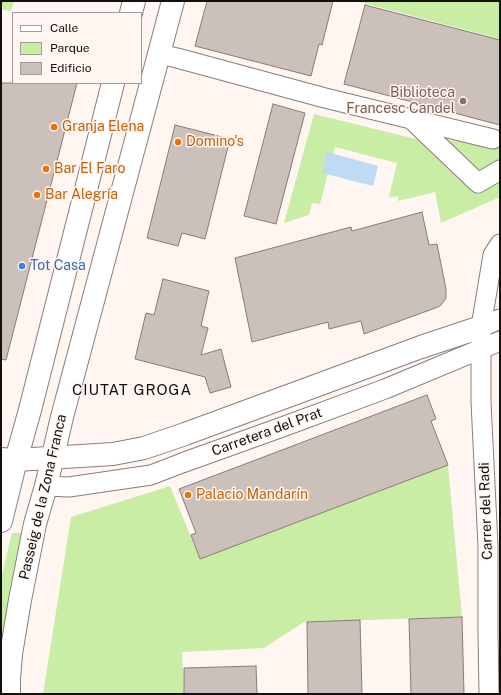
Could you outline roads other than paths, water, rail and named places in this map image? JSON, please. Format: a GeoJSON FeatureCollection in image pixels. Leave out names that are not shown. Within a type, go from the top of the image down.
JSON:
{"type":"FeatureCollection","features":[{"type":"Feature","properties":{"kind":"main road"},"geometry":{"type":"LineString","coordinates":[[131,12],[134,1]]}},
{"type":"Feature","properties":{"kind":"main road","name":"Passeig de la Zona Franca"},"geometry":{"type":"LineString","coordinates":[[9,694],[10,654],[35,524],[172,1]]}},
{"type":"Feature","properties":{"kind":"main road"},"geometry":{"type":"LineString","coordinates":[[1,521],[9,459],[30,410],[113,84]]}},
{"type":"Feature","properties":{"kind":"main road","name":"Carretera del Prat"},"geometry":{"type":"LineString","coordinates":[[9,459],[113,454],[144,448],[421,347],[487,332]]}},
{"type":"Feature","properties":{"kind":"main road"},"geometry":{"type":"LineString","coordinates":[[5,487],[46,486]]}},
{"type":"Feature","properties":{"kind":"street"},"geometry":{"type":"LineString","coordinates":[[159,54],[318,96],[493,139]]}},
{"type":"Feature","properties":{"kind":"street"},"geometry":{"type":"LineString","coordinates":[[411,119],[478,183],[500,170]]}},
{"type":"Feature","properties":{"kind":"street","name":"Carrer del Radi"},"geometry":{"type":"LineString","coordinates":[[489,694],[494,634],[481,402],[494,256],[500,244]]}},
{"type":"Feature","properties":{"kind":"street"},"geometry":{"type":"LineString","coordinates":[[487,332],[500,341]]}},
{"type":"Feature","properties":{"kind":"street","name":"Carretera del Prat"},"geometry":{"type":"LineString","coordinates":[[46,486],[69,486],[151,475],[385,389],[487,332]]}},
{"type":"Feature","properties":{"kind":"water"},"geometry":{"type":"Polygon","coordinates":[[[327,152],[378,166],[373,186],[322,173],[327,152]]]}},
{"type":"Feature","properties":{"kind":"place","name":"Biblioteca Francesc Candel"},"geometry":{"type":"Point","coordinates":[463,101]}},
{"type":"Feature","properties":{"kind":"place","name":"Granja Elena"},"geometry":{"type":"Point","coordinates":[54,127]}},
{"type":"Feature","properties":{"kind":"place","name":"Domino's"},"geometry":{"type":"Point","coordinates":[178,142]}},
{"type":"Feature","properties":{"kind":"place","name":"Bar El Faro"},"geometry":{"type":"Point","coordinates":[46,169]}},
{"type":"Feature","properties":{"kind":"place","name":"Bar Alegría"},"geometry":{"type":"Point","coordinates":[37,195]}},
{"type":"Feature","properties":{"kind":"place","name":"Tot Casa"},"geometry":{"type":"Point","coordinates":[22,266]}},
{"type":"Feature","properties":{"kind":"place","name":"Palacio Mandarín"},"geometry":{"type":"Point","coordinates":[188,495]}},
{"type":"Feature","properties":{"kind":"district","name":"CIUTAT GROGA"},"geometry":{"type":"Point","coordinates":[132,390]}}]}
